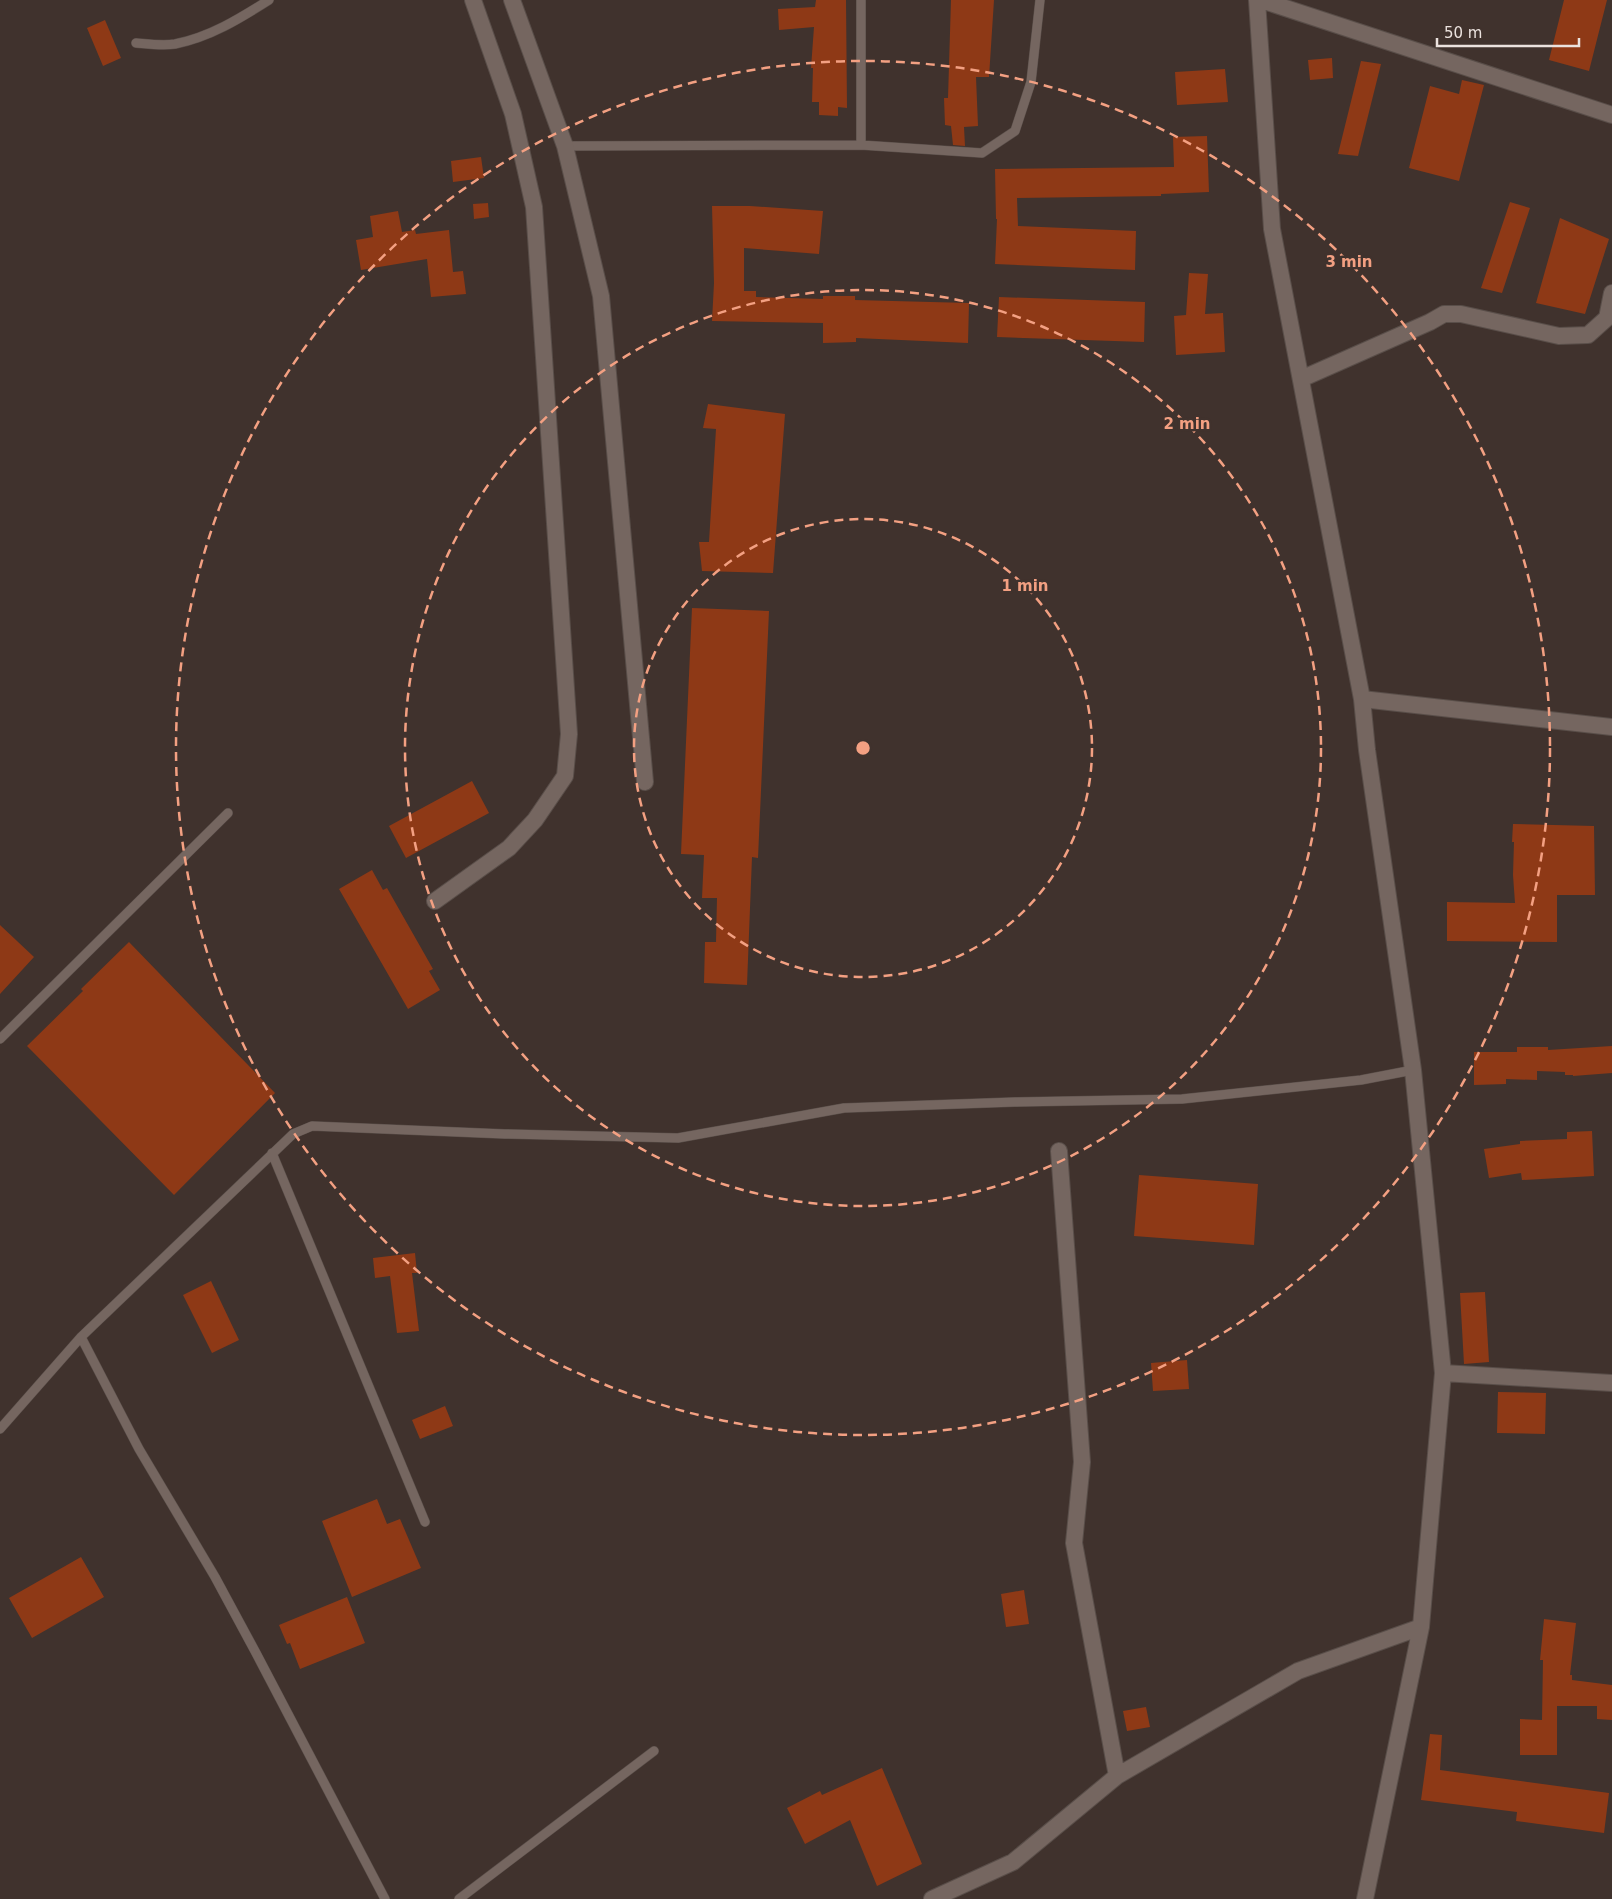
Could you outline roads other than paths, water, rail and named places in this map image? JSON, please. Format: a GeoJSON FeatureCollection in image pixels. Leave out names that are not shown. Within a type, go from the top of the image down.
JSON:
{"type":"FeatureCollection","features":[{"type":"Feature","properties":{"kind":"street"},"geometry":{"type":"LineString","coordinates":[[435,901],[509,848],[535,820],[565,776],[569,734],[534,207],[512,114],[473,0]]}},
{"type":"Feature","properties":{"kind":"street"},"geometry":{"type":"LineString","coordinates":[[512,0],[565,146],[601,296],[645,782]]}},
{"type":"Feature","properties":{"kind":"street"},"geometry":{"type":"LineString","coordinates":[[1257,0],[1272,229],[1362,699],[1367,750],[1413,1070],[1442,1374],[1421,1627],[1365,1899]]}},
{"type":"Feature","properties":{"kind":"street"},"geometry":{"type":"LineString","coordinates":[[1261,0],[1612,115]]}},
{"type":"Feature","properties":{"kind":"street"},"geometry":{"type":"LineString","coordinates":[[1301,379],[1444,314],[1461,314],[1559,336],[1588,335],[1607,318],[1612,293]]}},
{"type":"Feature","properties":{"kind":"street"},"geometry":{"type":"LineString","coordinates":[[1362,699],[1612,727]]}},
{"type":"Feature","properties":{"kind":"street"},"geometry":{"type":"LineString","coordinates":[[1059,1151],[1082,1462],[1074,1543],[1117,1776]]}},
{"type":"Feature","properties":{"kind":"street"},"geometry":{"type":"LineString","coordinates":[[1442,1374],[1612,1383]]}},
{"type":"Feature","properties":{"kind":"street"},"geometry":{"type":"LineString","coordinates":[[932,1899],[1013,1862],[1117,1776],[1298,1671],[1421,1627]]}},
{"type":"Feature","properties":{"kind":"lane"},"geometry":{"type":"LineString","coordinates":[[136,43],[173,44],[199,38],[229,25],[269,0]]}},
{"type":"Feature","properties":{"kind":"lane"},"geometry":{"type":"LineString","coordinates":[[861,0],[861,145]]}},
{"type":"Feature","properties":{"kind":"lane"},"geometry":{"type":"LineString","coordinates":[[565,146],[861,145],[982,153],[1015,131],[1031,82],[1040,0]]}},
{"type":"Feature","properties":{"kind":"lane"},"geometry":{"type":"LineString","coordinates":[[0,1039],[228,813]]}},
{"type":"Feature","properties":{"kind":"lane"},"geometry":{"type":"LineString","coordinates":[[0,1429],[81,1337],[272,1153],[293,1134],[312,1126],[505,1134],[678,1138],[844,1108],[1182,1099],[1361,1080],[1413,1070]]}},
{"type":"Feature","properties":{"kind":"lane"},"geometry":{"type":"LineString","coordinates":[[272,1153],[425,1522]]}},
{"type":"Feature","properties":{"kind":"lane"},"geometry":{"type":"LineString","coordinates":[[81,1337],[139,1449],[215,1577],[252,1644],[385,1899]]}},
{"type":"Feature","properties":{"kind":"lane"},"geometry":{"type":"LineString","coordinates":[[459,1899],[654,1750]]}}]}
